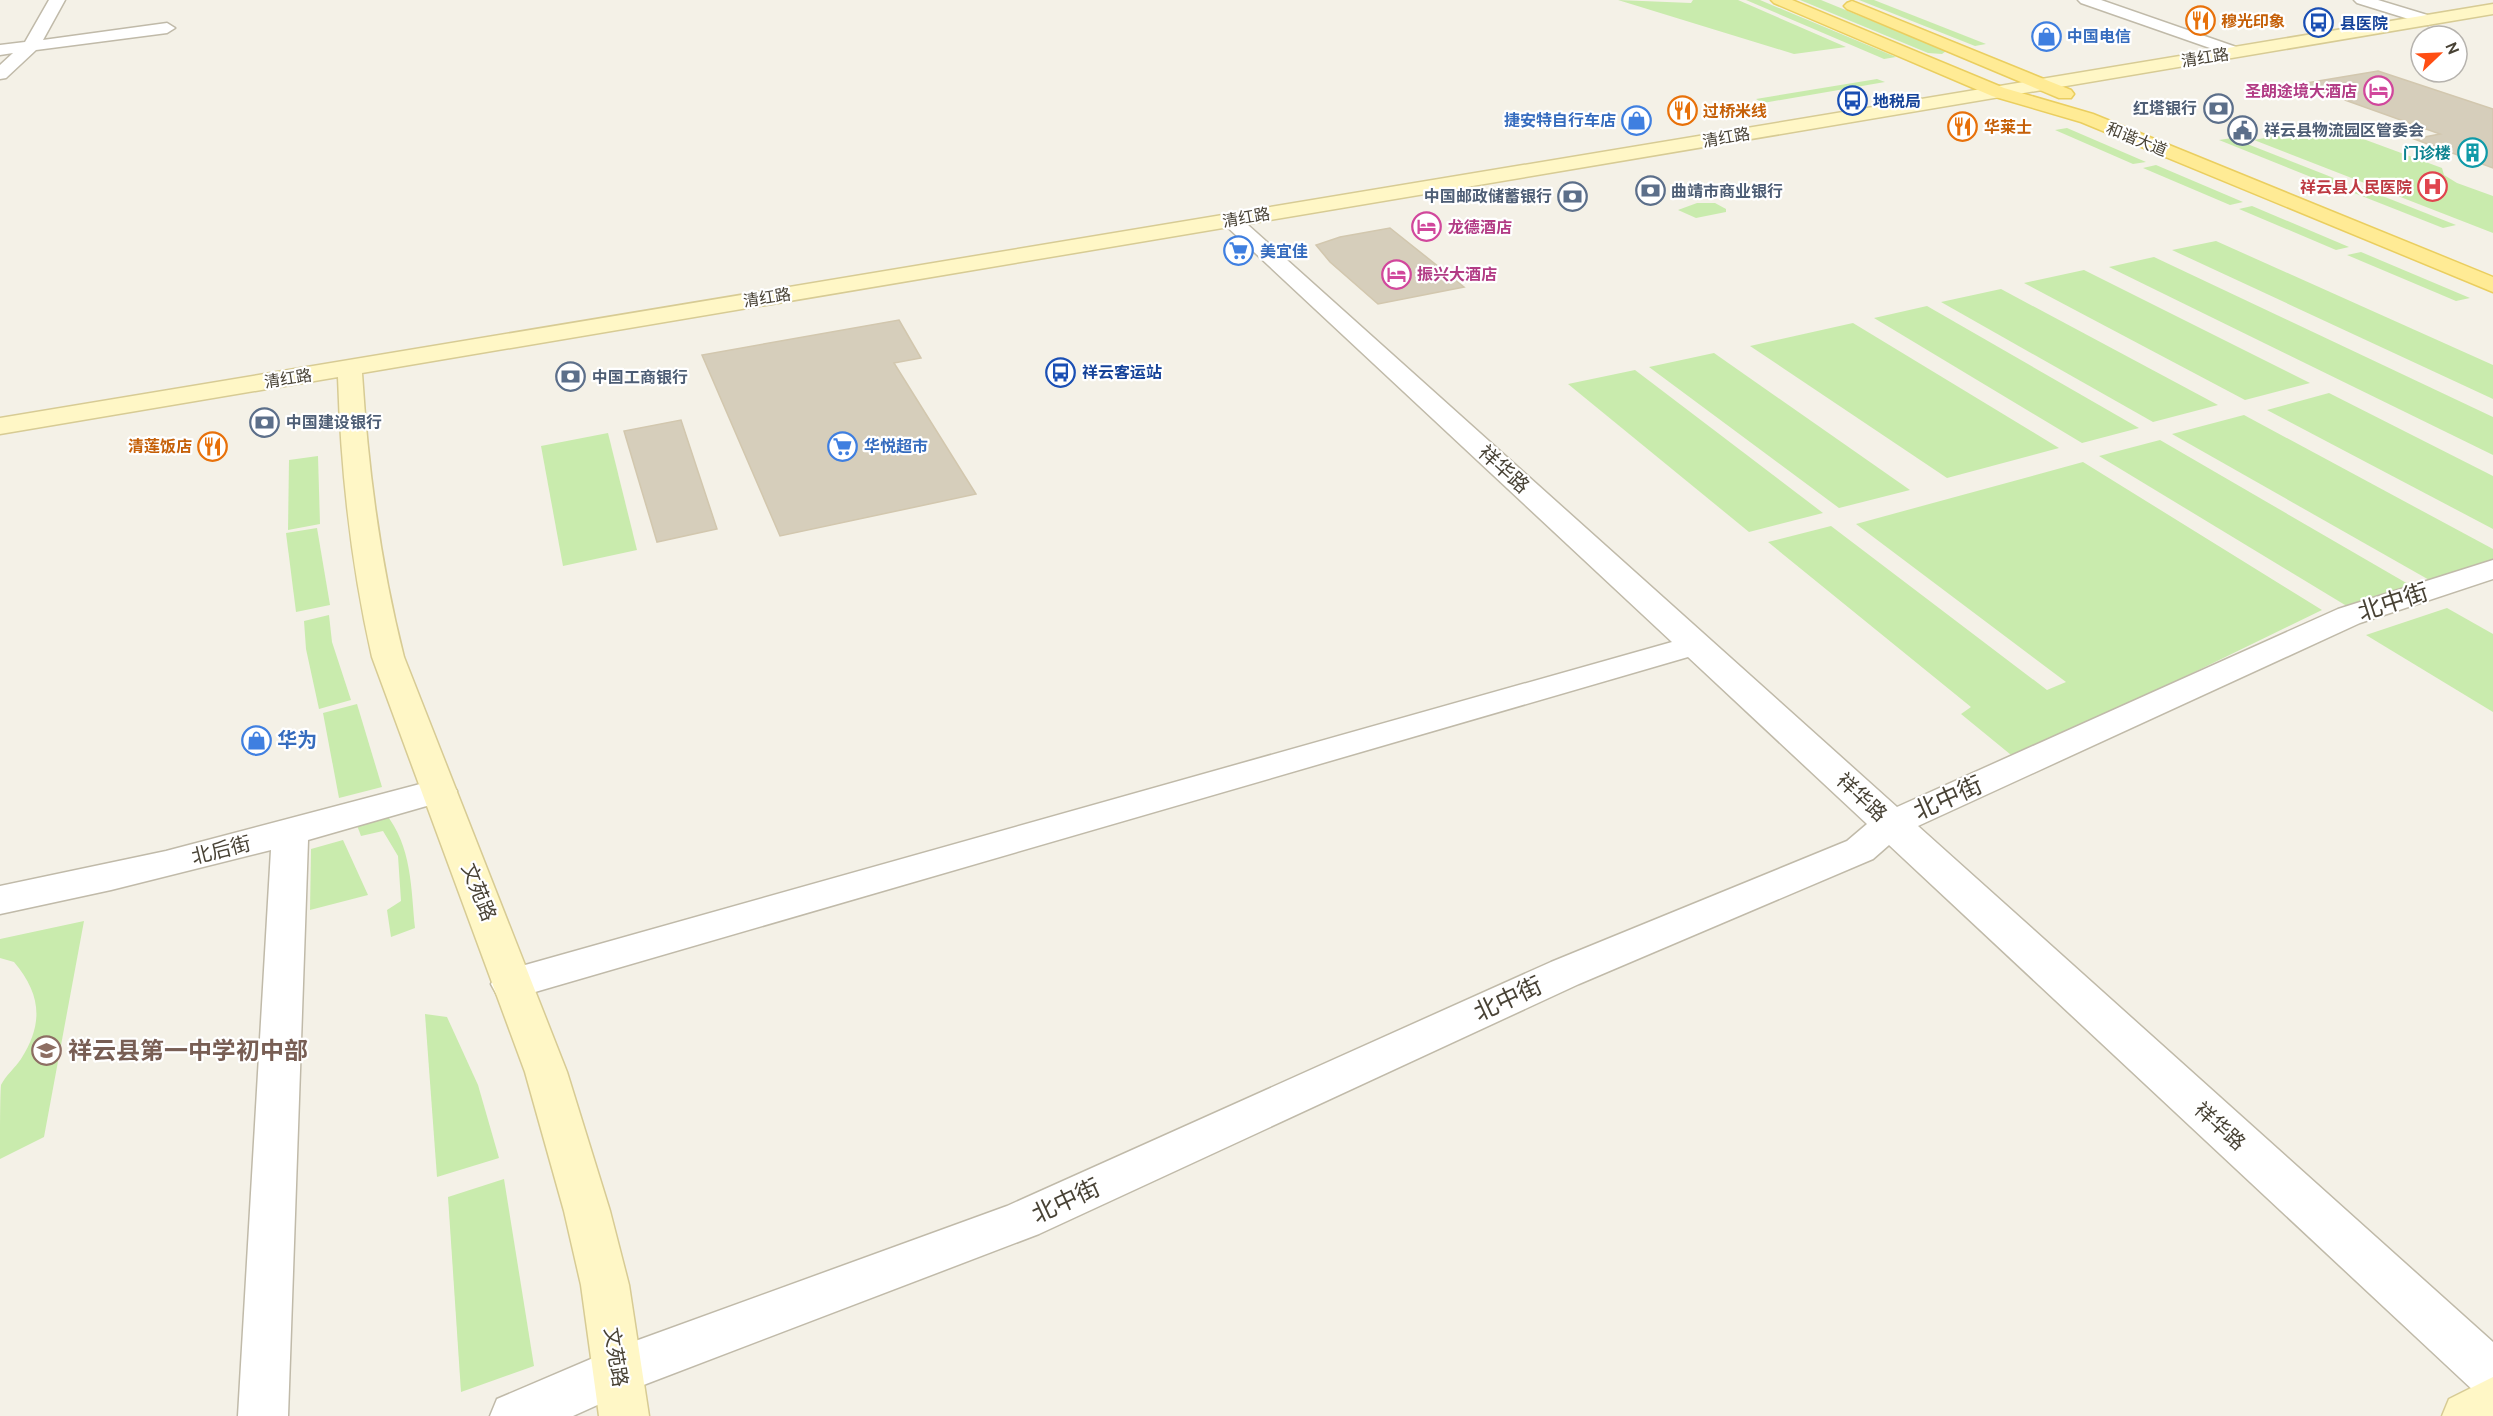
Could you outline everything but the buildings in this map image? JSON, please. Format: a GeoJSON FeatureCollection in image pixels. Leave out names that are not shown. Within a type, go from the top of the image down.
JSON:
{"type":"FeatureCollection","features":[{"type":"Feature","properties":{"kind":"main road","name":"和谐大道"},"geometry":{"type":"LineString","coordinates":[[1779,0],[1998,92],[2087,118],[2493,285]]}},
{"type":"Feature","properties":{"kind":"main road","name":"和谐大道"},"geometry":{"type":"LineString","coordinates":[[1837,0],[2045,84],[2108,114],[2493,269]]}},
{"type":"Feature","properties":{"kind":"main road","name":"清红路"},"geometry":{"type":"LineString","coordinates":[[0,426],[2493,9]]}},
{"type":"Feature","properties":{"kind":"main road","name":"文苑路"},"geometry":{"type":"LineString","coordinates":[[350,367],[365,546],[378,616],[401,696],[496,936],[511,984],[546,1072],[587,1211],[605,1285],[621,1394]]}},
{"type":"Feature","properties":{"kind":"main road"},"geometry":{"type":"LineString","coordinates":[[2467,1416],[2493,1401]]}},
{"type":"Feature","properties":{"kind":"street"},"geometry":{"type":"LineString","coordinates":[[0,74],[31,45],[57,0]]}},
{"type":"Feature","properties":{"kind":"street"},"geometry":{"type":"LineString","coordinates":[[2086,0],[2236,52]]}},
{"type":"Feature","properties":{"kind":"street"},"geometry":{"type":"LineString","coordinates":[[2362,0],[2428,20]]}},
{"type":"Feature","properties":{"kind":"street"},"geometry":{"type":"LineString","coordinates":[[0,50],[167,28]]}},
{"type":"Feature","properties":{"kind":"street","name":"祥华路"},"geometry":{"type":"LineString","coordinates":[[1231,220],[2493,1375]]}},
{"type":"Feature","properties":{"kind":"street","name":"北中街"},"geometry":{"type":"LineString","coordinates":[[515,1416],[621,1394],[1023,1220],[1565,973],[1860,850],[1891,824],[2349,616],[2493,569]]}},
{"type":"Feature","properties":{"kind":"street"},"geometry":{"type":"LineString","coordinates":[[511,984],[1696,645]]}},
{"type":"Feature","properties":{"kind":"street","name":"北后街"},"geometry":{"type":"LineString","coordinates":[[0,900],[139,870],[439,791]]}},
{"type":"Feature","properties":{"kind":"street"},"geometry":{"type":"LineString","coordinates":[[263,1416],[290,832]]}},
{"type":"Feature","properties":{"kind":"green space"},"geometry":{"type":"Polygon","coordinates":[[[1618,0],[1691,3],[1693,0],[1738,0],[1846,47],[1794,54],[1618,0]]]}},
{"type":"Feature","properties":{"kind":"green space"},"geometry":{"type":"Polygon","coordinates":[[[1746,0],[1760,0],[1896,57],[1884,59],[1746,0]]]}},
{"type":"Feature","properties":{"kind":"green space"},"geometry":{"type":"Polygon","coordinates":[[[1800,0],[1821,0],[1946,51],[1942,54],[1928,53],[1800,0]]]}},
{"type":"Feature","properties":{"kind":"green space"},"geometry":{"type":"Polygon","coordinates":[[[1859,0],[1874,0],[1986,44],[1975,46],[1859,0]]]}},
{"type":"Feature","properties":{"kind":"green space"},"geometry":{"type":"Polygon","coordinates":[[[1877,79],[1885,82],[1763,103],[1756,99],[1877,79]]]}},
{"type":"Feature","properties":{"kind":"green space"},"geometry":{"type":"Polygon","coordinates":[[[2328,126],[2442,168],[2444,175],[2457,183],[2493,196],[2493,233],[2254,140],[2328,126]]]}},
{"type":"Feature","properties":{"kind":"green space"},"geometry":{"type":"Polygon","coordinates":[[[2067,128],[2146,162],[2133,164],[2055,130],[2067,128]]]}},
{"type":"Feature","properties":{"kind":"green space"},"geometry":{"type":"Polygon","coordinates":[[[2232,138],[2344,182],[2331,185],[2219,140],[2232,138]]]}},
{"type":"Feature","properties":{"kind":"green space"},"geometry":{"type":"Polygon","coordinates":[[[2156,165],[2243,202],[2230,205],[2143,168],[2156,165]]]}},
{"type":"Feature","properties":{"kind":"green space"},"geometry":{"type":"Polygon","coordinates":[[[2357,186],[2456,225],[2443,228],[2344,189],[2357,186]]]}},
{"type":"Feature","properties":{"kind":"green space"},"geometry":{"type":"Polygon","coordinates":[[[1697,203],[1715,203],[1726,209],[1726,212],[1696,218],[1678,210],[1697,203]]]}},
{"type":"Feature","properties":{"kind":"green space"},"geometry":{"type":"Polygon","coordinates":[[[2252,206],[2349,247],[2336,250],[2239,209],[2252,206]]]}},
{"type":"Feature","properties":{"kind":"green space"},"geometry":{"type":"Polygon","coordinates":[[[2216,241],[2493,365],[2493,399],[2172,250],[2216,241]]]}},
{"type":"Feature","properties":{"kind":"green space"},"geometry":{"type":"Polygon","coordinates":[[[2361,252],[2470,298],[2456,301],[2347,255],[2361,252]]]}},
{"type":"Feature","properties":{"kind":"green space"},"geometry":{"type":"Polygon","coordinates":[[[2154,257],[2493,417],[2493,455],[2109,267],[2154,257]]]}},
{"type":"Feature","properties":{"kind":"green space"},"geometry":{"type":"Polygon","coordinates":[[[2084,270],[2310,383],[2245,400],[2024,283],[2084,270]]]}},
{"type":"Feature","properties":{"kind":"green space"},"geometry":{"type":"Polygon","coordinates":[[[2001,289],[2218,405],[2153,422],[1941,302],[2001,289]]]}},
{"type":"Feature","properties":{"kind":"green space"},"geometry":{"type":"Polygon","coordinates":[[[1927,306],[2139,428],[2082,443],[1874,318],[1927,306]]]}},
{"type":"Feature","properties":{"kind":"green space"},"geometry":{"type":"Polygon","coordinates":[[[1853,323],[2059,448],[1947,478],[1750,346],[1853,323]]]}},
{"type":"Feature","properties":{"kind":"green space"},"geometry":{"type":"Polygon","coordinates":[[[1714,353],[1910,490],[1839,508],[1649,367],[1714,353]]]}},
{"type":"Feature","properties":{"kind":"green space"},"geometry":{"type":"Polygon","coordinates":[[[1635,370],[1823,513],[1749,532],[1568,384],[1635,370]]]}},
{"type":"Feature","properties":{"kind":"green space"},"geometry":{"type":"Polygon","coordinates":[[[2329,393],[2493,476],[2493,529],[2267,410],[2329,393]]]}},
{"type":"Feature","properties":{"kind":"green space"},"geometry":{"type":"Polygon","coordinates":[[[2244,415],[2493,549],[2493,561],[2431,581],[2172,434],[2244,415]]]}},
{"type":"Feature","properties":{"kind":"green space"},"geometry":{"type":"Polygon","coordinates":[[[608,433],[637,550],[563,566],[541,446],[608,433]]]}},
{"type":"Feature","properties":{"kind":"green space"},"geometry":{"type":"Polygon","coordinates":[[[2160,440],[2415,588],[2350,608],[2099,456],[2160,440]]]}},
{"type":"Feature","properties":{"kind":"green space"},"geometry":{"type":"Polygon","coordinates":[[[318,456],[320,524],[288,530],[289,460],[318,456]]]}},
{"type":"Feature","properties":{"kind":"green space"},"geometry":{"type":"Polygon","coordinates":[[[2083,462],[2322,610],[2016,759],[1961,714],[1971,707],[1768,542],[1831,526],[2047,690],[2066,682],[1856,524],[2083,462]]]}},
{"type":"Feature","properties":{"kind":"green space"},"geometry":{"type":"Polygon","coordinates":[[[317,528],[330,605],[296,612],[286,533],[317,528]]]}},
{"type":"Feature","properties":{"kind":"green space"},"geometry":{"type":"Polygon","coordinates":[[[2447,608],[2493,634],[2493,712],[2366,635],[2447,608]]]}},
{"type":"Feature","properties":{"kind":"green space"},"geometry":{"type":"Polygon","coordinates":[[[329,615],[332,642],[351,700],[319,709],[306,649],[304,621],[329,615]]]}},
{"type":"Feature","properties":{"kind":"green space"},"geometry":{"type":"Polygon","coordinates":[[[357,704],[382,787],[339,798],[323,713],[357,704]]]}},
{"type":"Feature","properties":{"kind":"green space"},"geometry":{"type":"Polygon","coordinates":[[[385,813],[401,839],[409,868],[415,928],[391,937],[387,910],[401,901],[398,856],[383,831],[361,836],[355,820],[385,813]]]}},
{"type":"Feature","properties":{"kind":"green space"},"geometry":{"type":"Polygon","coordinates":[[[343,840],[368,895],[310,910],[311,849],[343,840]]]}},
{"type":"Feature","properties":{"kind":"green space"},"geometry":{"type":"Polygon","coordinates":[[[84,921],[44,1137],[0,1159],[1,1085],[28,1046],[36,1021],[36,1009],[30,986],[23,974],[14,962],[0,958],[0,939],[84,921]]]}},
{"type":"Feature","properties":{"kind":"green space"},"geometry":{"type":"Polygon","coordinates":[[[425,1014],[447,1017],[478,1085],[499,1158],[437,1177],[425,1014]]]}},
{"type":"Feature","properties":{"kind":"green space"},"geometry":{"type":"Polygon","coordinates":[[[504,1179],[534,1366],[461,1392],[448,1197],[504,1179]]]}},
{"type":"Feature","properties":{"kind":"place","name":"穆光印象"},"geometry":{"type":"Point","coordinates":[2200,21]}},
{"type":"Feature","properties":{"kind":"place","name":"县医院"},"geometry":{"type":"Point","coordinates":[2319,23]}},
{"type":"Feature","properties":{"kind":"place","name":"中国电信"},"geometry":{"type":"Point","coordinates":[2046,36]}},
{"type":"Feature","properties":{"kind":"place","name":"圣朗途境大酒店"},"geometry":{"type":"Point","coordinates":[2378,91]}},
{"type":"Feature","properties":{"kind":"place","name":"地税局"},"geometry":{"type":"Point","coordinates":[1852,101]}},
{"type":"Feature","properties":{"kind":"place","name":"红塔银行"},"geometry":{"type":"Point","coordinates":[2218,108]}},
{"type":"Feature","properties":{"kind":"place","name":"过桥米线"},"geometry":{"type":"Point","coordinates":[1682,111]}},
{"type":"Feature","properties":{"kind":"place","name":"捷安特自行车店"},"geometry":{"type":"Point","coordinates":[1637,120]}},
{"type":"Feature","properties":{"kind":"place","name":"华莱士"},"geometry":{"type":"Point","coordinates":[1963,127]}},
{"type":"Feature","properties":{"kind":"place","name":"祥云县物流园区管委会"},"geometry":{"type":"Point","coordinates":[2243,130]}},
{"type":"Feature","properties":{"kind":"place","name":"门诊楼"},"geometry":{"type":"Point","coordinates":[2472,153]}},
{"type":"Feature","properties":{"kind":"place","name":"祥云县人民医院"},"geometry":{"type":"Point","coordinates":[2433,187]}},
{"type":"Feature","properties":{"kind":"place","name":"曲靖市商业银行"},"geometry":{"type":"Point","coordinates":[1650,191]}},
{"type":"Feature","properties":{"kind":"place","name":"中国邮政储蓄银行"},"geometry":{"type":"Point","coordinates":[1573,196]}},
{"type":"Feature","properties":{"kind":"place","name":"龙德酒店"},"geometry":{"type":"Point","coordinates":[1427,227]}},
{"type":"Feature","properties":{"kind":"place","name":"美宜佳"},"geometry":{"type":"Point","coordinates":[1239,251]}},
{"type":"Feature","properties":{"kind":"place","name":"振兴大酒店"},"geometry":{"type":"Point","coordinates":[1396,274]}},
{"type":"Feature","properties":{"kind":"place","name":"祥云客运站"},"geometry":{"type":"Point","coordinates":[1061,372]}},
{"type":"Feature","properties":{"kind":"place","name":"中国工商银行"},"geometry":{"type":"Point","coordinates":[571,377]}},
{"type":"Feature","properties":{"kind":"place","name":"中国建设银行"},"geometry":{"type":"Point","coordinates":[265,422]}},
{"type":"Feature","properties":{"kind":"place","name":"清莲饭店"},"geometry":{"type":"Point","coordinates":[213,446]}},
{"type":"Feature","properties":{"kind":"place","name":"华悦超市"},"geometry":{"type":"Point","coordinates":[843,446]}},
{"type":"Feature","properties":{"kind":"place","name":"华为"},"geometry":{"type":"Point","coordinates":[256,740]}},
{"type":"Feature","properties":{"kind":"place","name":"祥云县第一中学初中部"},"geometry":{"type":"Point","coordinates":[47,1051]}}]}
